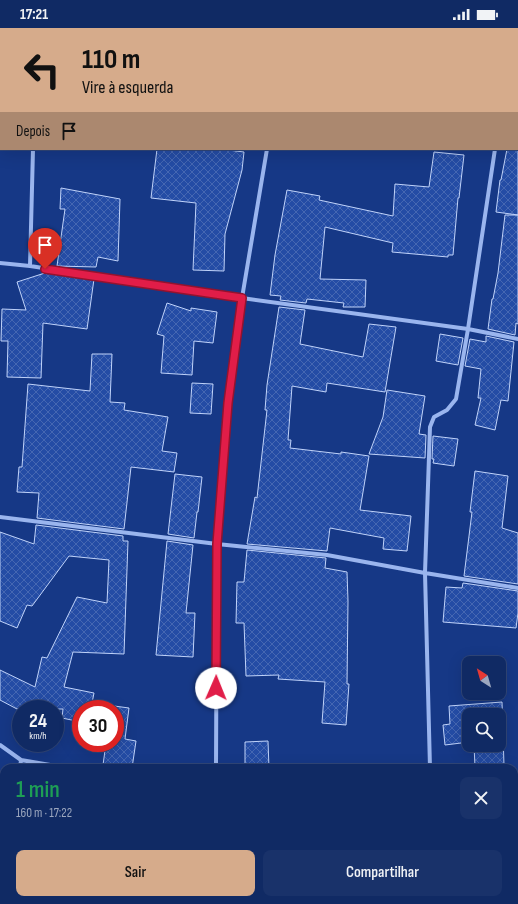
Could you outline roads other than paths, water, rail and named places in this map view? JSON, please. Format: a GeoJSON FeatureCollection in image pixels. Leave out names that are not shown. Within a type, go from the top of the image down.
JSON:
{"type":"FeatureCollection","features":[{"type":"Feature","properties":{"kind":"street"},"geometry":{"type":"LineString","coordinates":[[30,266],[33,150]]}},
{"type":"Feature","properties":{"kind":"street"},"geometry":{"type":"LineString","coordinates":[[216,764],[217,544],[228,403],[242,298],[266,150]]}},
{"type":"Feature","properties":{"kind":"street"},"geometry":{"type":"LineString","coordinates":[[430,764],[425,573],[430,427],[434,417],[447,410],[456,399],[495,150]]}},
{"type":"Feature","properties":{"kind":"street"},"geometry":{"type":"LineString","coordinates":[[0,263],[30,266],[242,298],[468,329],[518,339]]}},
{"type":"Feature","properties":{"kind":"street"},"geometry":{"type":"LineString","coordinates":[[0,517],[217,544],[327,555],[518,588]]}},
{"type":"Feature","properties":{"kind":"street"},"geometry":{"type":"LineString","coordinates":[[0,745],[21,760],[44,764]]}},
{"type":"Feature","properties":{"kind":"street"},"geometry":{"type":"LineString","coordinates":[[20,764],[21,760]]}}]}
